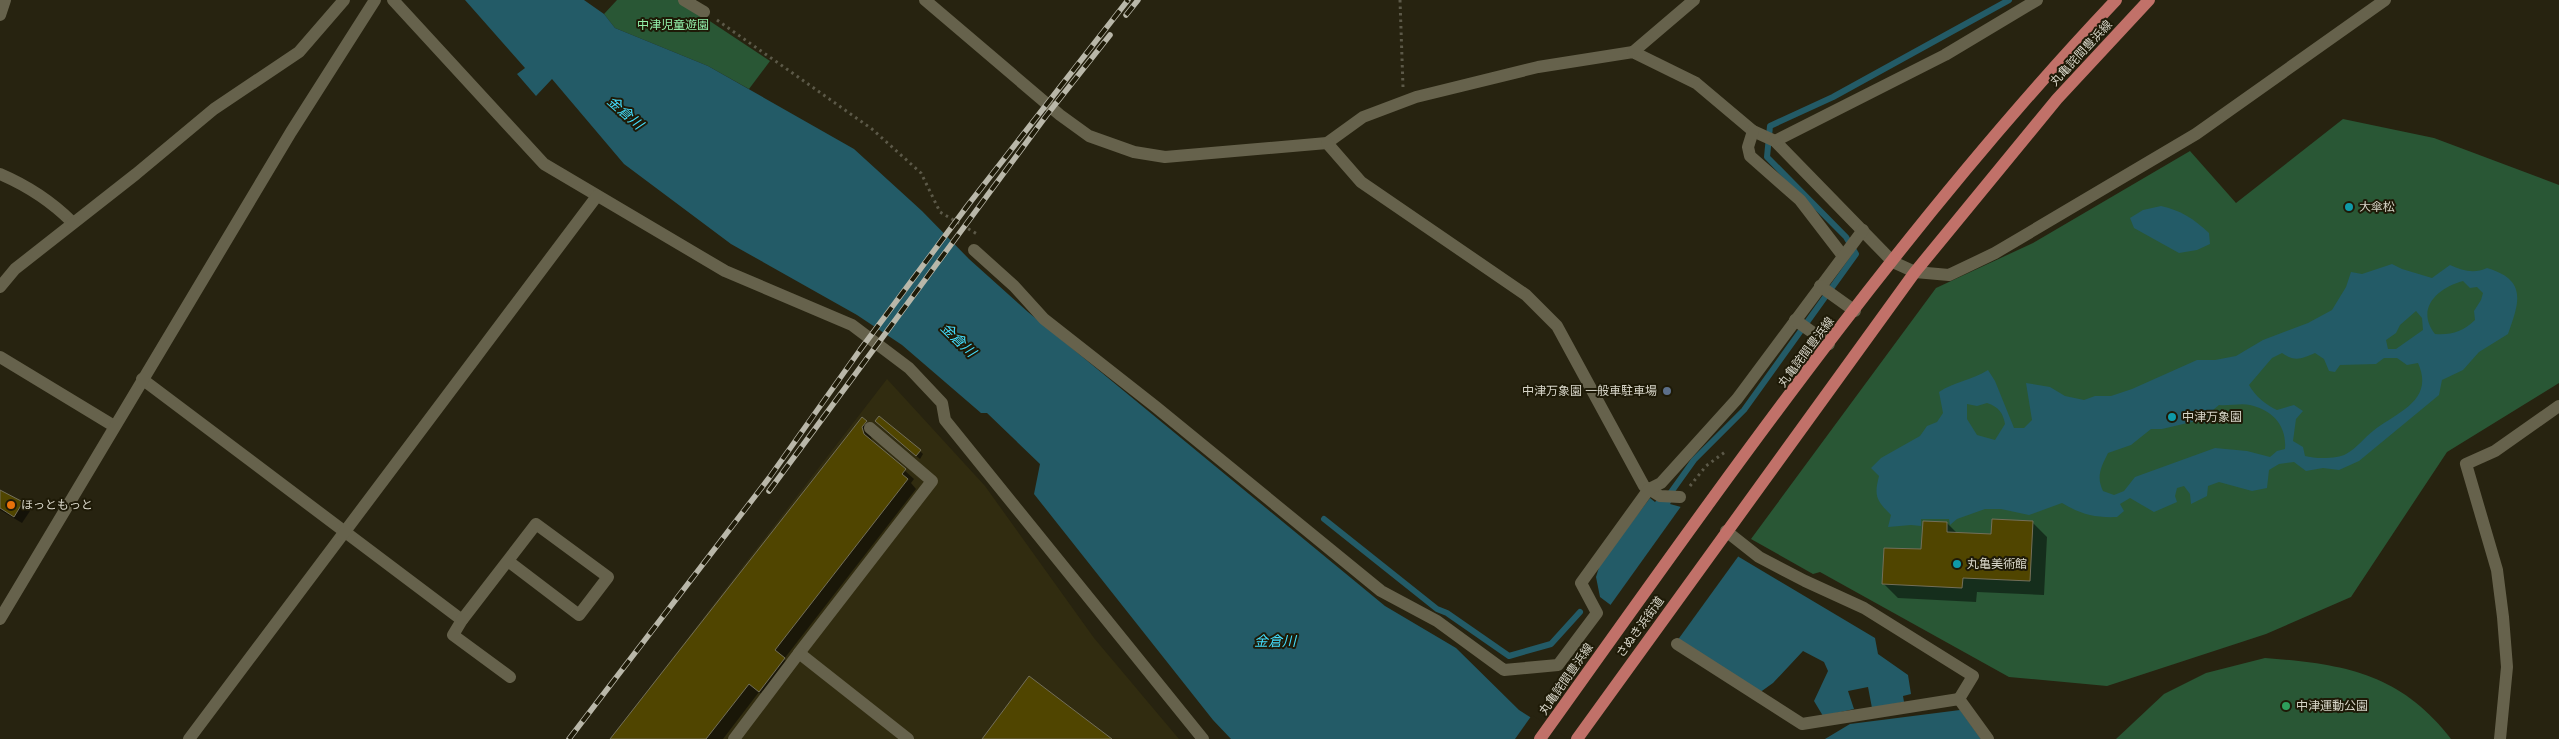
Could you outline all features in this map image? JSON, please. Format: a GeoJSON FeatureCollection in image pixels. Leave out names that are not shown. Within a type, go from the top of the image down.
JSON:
{"type":"FeatureCollection","features":[{"type":"Feature","properties":{"kind":"main road","name":"丸亀詫間豊浜線"},"geometry":{"type":"LineString","coordinates":[[1540,739],[1702,512],[1933,209],[2041,80],[2116,0]]}},
{"type":"Feature","properties":{"kind":"main road","name":"丸亀詫間豊浜線"},"geometry":{"type":"LineString","coordinates":[[1726,531],[1915,272],[2057,99],[2149,0]]}},
{"type":"Feature","properties":{"kind":"main road","name":"さぬき浜街道"},"geometry":{"type":"LineString","coordinates":[[1577,739],[1726,531]]}},
{"type":"Feature","properties":{"kind":"street"},"geometry":{"type":"LineString","coordinates":[[0,15],[5,0]]}},
{"type":"Feature","properties":{"kind":"street"},"geometry":{"type":"LineString","coordinates":[[0,287],[15,269],[72,222],[136,174],[214,109],[298,52],[344,0]]}},
{"type":"Feature","properties":{"kind":"street"},"geometry":{"type":"LineString","coordinates":[[0,619],[291,132],[375,0]]}},
{"type":"Feature","properties":{"kind":"street"},"geometry":{"type":"LineString","coordinates":[[393,0],[544,164],[725,271],[852,325],[909,368],[942,402],[946,420],[1203,739]]}},
{"type":"Feature","properties":{"kind":"street"},"geometry":{"type":"LineString","coordinates":[[684,0],[704,12]]}},
{"type":"Feature","properties":{"kind":"street"},"geometry":{"type":"LineString","coordinates":[[925,0],[1060,116],[1089,136],[1134,152],[1165,157],[1327,144],[1363,118],[1416,97],[1538,67],[1633,52],[1662,64],[1696,83],[1756,133],[1774,140],[1860,234],[1893,262],[1915,272],[1949,275],[1995,253],[2196,134],[2385,0]]}},
{"type":"Feature","properties":{"kind":"street"},"geometry":{"type":"LineString","coordinates":[[1633,52],[1694,0]]}},
{"type":"Feature","properties":{"kind":"street"},"geometry":{"type":"LineString","coordinates":[[1774,140],[1945,56],[2037,0]]}},
{"type":"Feature","properties":{"kind":"street"},"geometry":{"type":"LineString","coordinates":[[1756,133],[1748,147],[1750,156],[1800,200],[1844,254]]}},
{"type":"Feature","properties":{"kind":"street"},"geometry":{"type":"LineString","coordinates":[[1327,144],[1361,182],[1526,295],[1557,326],[1625,442],[1644,486],[1666,496]]}},
{"type":"Feature","properties":{"kind":"street"},"geometry":{"type":"LineString","coordinates":[[0,174],[24,185],[52,202],[72,222]]}},
{"type":"Feature","properties":{"kind":"street"},"geometry":{"type":"LineString","coordinates":[[189,739],[598,196]]}},
{"type":"Feature","properties":{"kind":"street"},"geometry":{"type":"LineString","coordinates":[[1666,496],[1661,483],[1802,325],[1827,291],[1844,254],[1860,234]]}},
{"type":"Feature","properties":{"kind":"street"},"geometry":{"type":"LineString","coordinates":[[974,250],[1014,286],[1044,319],[1171,419],[1381,592],[1437,621],[1504,670],[1558,665],[1598,613],[1581,583],[1666,496]]}},
{"type":"Feature","properties":{"kind":"street"},"geometry":{"type":"LineString","coordinates":[[1827,291],[1855,311]]}},
{"type":"Feature","properties":{"kind":"street"},"geometry":{"type":"LineString","coordinates":[[1802,325],[1829,344]]}},
{"type":"Feature","properties":{"kind":"street"},"geometry":{"type":"LineString","coordinates":[[0,357],[114,426]]}},
{"type":"Feature","properties":{"kind":"street"},"geometry":{"type":"LineString","coordinates":[[142,379],[462,620]]}},
{"type":"Feature","properties":{"kind":"street"},"geometry":{"type":"LineString","coordinates":[[2500,739],[2506,666],[2503,617],[2496,570],[2466,464],[2495,451],[2559,406]]}},
{"type":"Feature","properties":{"kind":"street"},"geometry":{"type":"LineString","coordinates":[[734,739],[932,481],[870,428]]}},
{"type":"Feature","properties":{"kind":"street"},"geometry":{"type":"LineString","coordinates":[[508,561],[579,615],[608,577],[536,524],[462,620],[453,635],[510,677]]}},
{"type":"Feature","properties":{"kind":"street"},"geometry":{"type":"LineString","coordinates":[[1726,531],[1759,557],[1864,608],[1973,676],[1959,700]]}},
{"type":"Feature","properties":{"kind":"street"},"geometry":{"type":"LineString","coordinates":[[1677,644],[1802,724],[1959,700]]}},
{"type":"Feature","properties":{"kind":"street"},"geometry":{"type":"LineString","coordinates":[[799,653],[908,739]]}},
{"type":"Feature","properties":{"kind":"street"},"geometry":{"type":"LineString","coordinates":[[1959,700],[1988,739]]}},
{"type":"Feature","properties":{"kind":"path"},"geometry":{"type":"LineString","coordinates":[[1400,0],[1403,102]]}},
{"type":"Feature","properties":{"kind":"path"},"geometry":{"type":"LineString","coordinates":[[704,12],[743,36],[872,129],[921,173],[940,212],[983,240]]}},
{"type":"Feature","properties":{"kind":"path"},"geometry":{"type":"LineString","coordinates":[[1666,496],[1733,446]]}},
{"type":"Feature","properties":{"kind":"shaded area"},"geometry":{"type":"Polygon","coordinates":[[[887,379],[985,486],[1094,638],[1179,739],[610,739],[887,379]]]}},
{"type":"Feature","properties":{"kind":"green space","name":"中津児童遊園"},"geometry":{"type":"Polygon","coordinates":[[[617,0],[678,0],[770,61],[749,89],[708,66],[615,28],[604,14],[617,0]]]}},
{"type":"Feature","properties":{"kind":"green space","name":"中津万象園"},"geometry":{"type":"Polygon","coordinates":[[[2343,119],[2434,138],[2559,185],[2559,383],[2447,452],[2351,597],[2266,634],[2107,686],[2009,677],[1820,572],[1813,574],[1751,539],[1936,288],[2033,243],[2190,151],[2236,203],[2343,119]]]}},
{"type":"Feature","properties":{"kind":"green space","name":"中津運動公園"},"geometry":{"type":"Polygon","coordinates":[[[2265,658],[2294,660],[2345,669],[2391,686],[2412,699],[2432,717],[2451,739],[2116,739],[2164,694],[2206,673],[2265,658]]]}},
{"type":"Feature","properties":{"kind":"water","name":"金倉川"},"geometry":{"type":"Polygon","coordinates":[[[465,0],[584,0],[604,14],[615,28],[708,66],[854,149],[922,211],[969,259],[1028,312],[1385,606],[1456,648],[1519,710],[1565,739],[1231,739],[1213,720],[1034,494],[1040,464],[987,413],[981,413],[902,345],[857,315],[731,244],[624,164],[552,79],[536,96],[517,74],[525,68],[465,0]]]}},
{"type":"Feature","properties":{"kind":"water"},"geometry":{"type":"Polygon","coordinates":[[[2161,206],[2181,213],[2198,223],[2209,233],[2210,244],[2197,250],[2179,253],[2134,228],[2130,218],[2143,210],[2161,206]]]}},
{"type":"Feature","properties":{"kind":"water"},"geometry":{"type":"Polygon","coordinates":[[[2392,264],[2432,278],[2450,265],[2468,271],[2478,271],[2487,268],[2500,273],[2515,286],[2517,303],[2508,334],[2479,352],[2463,370],[2442,380],[2439,395],[2359,461],[2339,470],[2323,468],[2306,471],[2294,462],[2279,464],[2269,470],[2267,488],[2252,491],[2219,482],[2208,486],[2207,496],[2191,504],[2190,494],[2184,486],[2177,488],[2175,496],[2177,502],[2154,512],[2130,498],[2120,504],[2124,511],[2117,517],[2102,517],[2088,514],[2062,503],[2029,515],[2001,509],[1985,509],[1957,519],[1950,525],[1949,519],[1921,519],[1921,526],[1888,527],[1891,515],[1879,501],[1877,488],[1879,476],[1871,468],[1881,458],[1920,436],[1927,426],[1937,422],[1943,413],[1939,392],[1988,370],[1995,381],[2014,428],[2024,428],[2032,420],[2026,383],[2050,387],[2065,396],[2084,400],[2095,396],[2111,396],[2132,389],[2197,360],[2215,360],[2236,356],[2263,340],[2308,323],[2332,310],[2346,287],[2351,272],[2362,274],[2392,264]],[[2463,281],[2438,294],[2428,308],[2429,325],[2435,334],[2456,332],[2475,320],[2474,311],[2483,293],[2477,287],[2470,288],[2463,281]],[[2416,311],[2400,325],[2396,333],[2386,340],[2388,349],[2396,349],[2423,330],[2422,318],[2416,311]],[[2282,353],[2272,358],[2249,385],[2261,400],[2277,410],[2294,405],[2303,411],[2296,419],[2293,441],[2303,447],[2305,456],[2309,457],[2332,458],[2350,452],[2373,431],[2411,404],[2418,396],[2422,387],[2422,376],[2418,363],[2407,365],[2397,358],[2384,358],[2376,364],[2340,365],[2335,372],[2329,371],[2324,359],[2315,353],[2298,359],[2291,358],[2282,353]],[[1987,403],[1977,406],[1967,404],[1967,419],[1977,435],[1995,440],[2005,424],[2000,411],[1995,406],[1987,403]],[[2246,404],[2219,405],[2207,415],[2209,424],[2196,421],[2162,429],[2151,429],[2131,445],[2108,453],[2100,472],[2103,491],[2114,495],[2124,491],[2135,477],[2215,448],[2247,451],[2270,457],[2277,451],[2285,449],[2285,440],[2281,426],[2271,415],[2258,407],[2246,404]]]}},
{"type":"Feature","properties":{"kind":"water"},"geometry":{"type":"Polygon","coordinates":[[[1664,492],[1675,496],[1670,504],[1681,507],[1739,557],[1875,638],[1878,654],[1908,675],[1911,694],[1903,696],[1904,702],[1872,708],[1868,687],[1848,691],[1854,709],[1823,716],[1814,701],[1828,671],[1824,662],[1803,651],[1773,683],[1759,693],[1678,639],[1612,606],[1600,597],[1596,577],[1600,564],[1650,498],[1655,502],[1664,492]]]}},
{"type":"Feature","properties":{"kind":"water"},"geometry":{"type":"Polygon","coordinates":[[[1960,710],[1981,739],[1825,739],[1850,724],[1960,710]]]}},
{"type":"Feature","properties":{"kind":"pier"},"geometry":{"type":"Polygon","coordinates":[[[1682,505],[1740,554],[1677,641],[1609,607],[1682,505]]]}},
{"type":"Feature","properties":{"kind":"pier"},"geometry":{"type":"Polygon","coordinates":[[[1532,715],[1566,737],[1567,739],[1515,739],[1532,715]]]}},
{"type":"Feature","properties":{"kind":"building"},"geometry":{"type":"Polygon","coordinates":[[[879,416],[921,450],[916,456],[875,421],[879,416]]]}},
{"type":"Feature","properties":{"kind":"building"},"geometry":{"type":"Polygon","coordinates":[[[862,417],[867,421],[862,427],[864,434],[906,469],[902,474],[908,479],[775,650],[785,658],[759,692],[749,684],[706,739],[610,739],[862,417]]]}},
{"type":"Feature","properties":{"kind":"building","name":"ほっともっと"},"geometry":{"type":"Polygon","coordinates":[[[0,490],[23,502],[14,517],[0,508],[0,490]]]}},
{"type":"Feature","properties":{"kind":"building","name":"丸亀美術館"},"geometry":{"type":"Polygon","coordinates":[[[1992,519],[2033,521],[2030,581],[1963,578],[1962,588],[1882,584],[1884,548],[1921,549],[1923,521],[1947,522],[1947,532],[1991,534],[1992,519]]]}},
{"type":"Feature","properties":{"kind":"building"},"geometry":{"type":"Polygon","coordinates":[[[1029,676],[1112,739],[982,739],[1029,676]]]}},
{"type":"Feature","properties":{"kind":"waterway"},"geometry":{"type":"LineString","coordinates":[[1669,495],[1694,460],[1744,410],[1856,254],[1846,237],[1767,157],[1770,126],[1833,97],[2009,0]]}},
{"type":"Feature","properties":{"kind":"waterway"},"geometry":{"type":"LineString","coordinates":[[1324,519],[1437,609],[1447,613],[1509,656],[1551,644],[1580,612]]}},
{"type":"Feature","properties":{"kind":"railway"},"geometry":{"type":"LineString","coordinates":[[569,739],[769,478],[860,350],[968,205],[1128,0]]}},
{"type":"Feature","properties":{"kind":"railway"},"geometry":{"type":"LineString","coordinates":[[1126,15],[1138,0]]}},
{"type":"Feature","properties":{"kind":"railway"},"geometry":{"type":"LineString","coordinates":[[769,491],[1046,116],[1110,35]]}},
{"type":"Feature","properties":{"kind":"place","name":"大傘松"},"geometry":{"type":"Point","coordinates":[2349,207]}},
{"type":"Feature","properties":{"kind":"place","name":"中津万象園 一般車駐車場"},"geometry":{"type":"Point","coordinates":[1667,391]}},
{"type":"Feature","properties":{"kind":"place","name":"中津万象園"},"geometry":{"type":"Point","coordinates":[2172,417]}},
{"type":"Feature","properties":{"kind":"place","name":"ほっともっと"},"geometry":{"type":"Point","coordinates":[11,505]}},
{"type":"Feature","properties":{"kind":"place","name":"丸亀美術館"},"geometry":{"type":"Point","coordinates":[1957,564]}},
{"type":"Feature","properties":{"kind":"place","name":"中津運動公園"},"geometry":{"type":"Point","coordinates":[2286,706]}}]}
